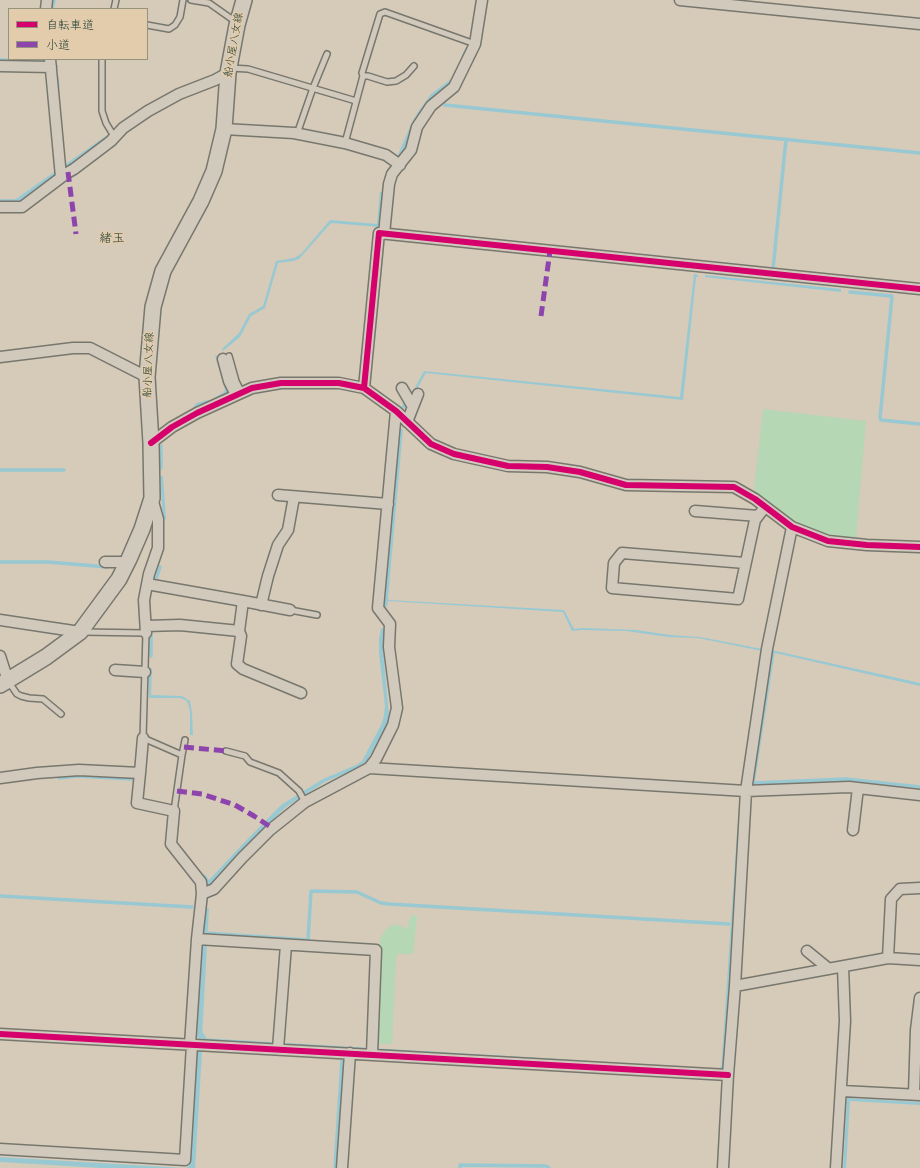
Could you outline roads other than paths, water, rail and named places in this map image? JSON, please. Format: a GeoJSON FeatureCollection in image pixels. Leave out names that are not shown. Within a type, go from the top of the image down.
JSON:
{"type":"FeatureCollection","features":[{"type":"Feature","properties":{"kind":"main road","name":"船小屋八女線"},"geometry":{"type":"LineString","coordinates":[[4,683],[46,657],[80,632],[119,579],[142,529],[152,498],[151,443],[147,377],[153,307],[163,271],[201,201],[214,171],[224,129],[229,71],[237,23],[244,0]]}},
{"type":"Feature","properties":{"kind":"street"},"geometry":{"type":"LineString","coordinates":[[384,234],[389,184],[392,174],[411,150],[417,127],[430,106],[454,87],[475,44],[482,0]]}},
{"type":"Feature","properties":{"kind":"street"},"geometry":{"type":"LineString","coordinates":[[680,0],[920,24]]}},
{"type":"Feature","properties":{"kind":"street"},"geometry":{"type":"LineString","coordinates":[[0,66],[51,63],[61,177]]}},
{"type":"Feature","properties":{"kind":"street"},"geometry":{"type":"LineString","coordinates":[[0,207],[22,206],[66,173],[74,170],[114,138],[123,128],[148,111],[179,94],[215,80],[229,71]]}},
{"type":"Feature","properties":{"kind":"street"},"geometry":{"type":"LineString","coordinates":[[224,129],[297,134],[345,143],[386,155],[400,165]]}},
{"type":"Feature","properties":{"kind":"street"},"geometry":{"type":"LineString","coordinates":[[364,388],[379,233],[920,290]]}},
{"type":"Feature","properties":{"kind":"street"},"geometry":{"type":"LineString","coordinates":[[0,357],[73,348],[90,348],[147,377]]}},
{"type":"Feature","properties":{"kind":"street"},"geometry":{"type":"LineString","coordinates":[[226,358],[229,381],[239,394]]}},
{"type":"Feature","properties":{"kind":"street"},"geometry":{"type":"LineString","coordinates":[[151,443],[172,427],[197,413],[252,388],[281,382],[339,383],[364,388],[396,411],[431,444],[454,454],[508,466],[547,467],[580,472],[626,485],[734,487],[755,499],[792,527],[828,541],[867,545],[920,547]]}},
{"type":"Feature","properties":{"kind":"street"},"geometry":{"type":"LineString","coordinates":[[402,388],[413,407]]}},
{"type":"Feature","properties":{"kind":"street"},"geometry":{"type":"LineString","coordinates":[[407,422],[418,394]]}},
{"type":"Feature","properties":{"kind":"street"},"geometry":{"type":"LineString","coordinates":[[202,894],[214,889],[270,830],[305,802],[369,768],[376,759],[393,725],[396,708],[389,647],[390,624],[378,608],[396,411]]}},
{"type":"Feature","properties":{"kind":"street"},"geometry":{"type":"LineString","coordinates":[[278,495],[388,504]]}},
{"type":"Feature","properties":{"kind":"street"},"geometry":{"type":"LineString","coordinates":[[261,605],[278,545],[288,530],[294,496]]}},
{"type":"Feature","properties":{"kind":"street"},"geometry":{"type":"LineString","coordinates":[[152,498],[158,519],[158,548],[149,574],[144,600],[146,629],[180,625],[239,631]]}},
{"type":"Feature","properties":{"kind":"street"},"geometry":{"type":"LineString","coordinates":[[745,563],[622,552],[614,563],[612,588],[738,599],[755,520],[765,507]]}},
{"type":"Feature","properties":{"kind":"street"},"geometry":{"type":"LineString","coordinates":[[695,511],[758,516]]}},
{"type":"Feature","properties":{"kind":"street"},"geometry":{"type":"LineString","coordinates":[[723,1168],[746,791],[767,649],[792,527]]}},
{"type":"Feature","properties":{"kind":"street"},"geometry":{"type":"LineString","coordinates":[[105,562],[128,562]]}},
{"type":"Feature","properties":{"kind":"street"},"geometry":{"type":"LineString","coordinates":[[147,584],[290,610]]}},
{"type":"Feature","properties":{"kind":"street"},"geometry":{"type":"LineString","coordinates":[[243,601],[239,631],[241,636],[237,664],[242,669],[301,692]]}},
{"type":"Feature","properties":{"kind":"street"},"geometry":{"type":"LineString","coordinates":[[0,620],[80,632]]}},
{"type":"Feature","properties":{"kind":"street"},"geometry":{"type":"LineString","coordinates":[[0,656],[4,683]]}},
{"type":"Feature","properties":{"kind":"street"},"geometry":{"type":"LineString","coordinates":[[115,670],[145,672]]}},
{"type":"Feature","properties":{"kind":"street"},"geometry":{"type":"LineString","coordinates":[[0,1149],[185,1160],[196,939],[202,894],[201,882],[171,844],[174,811],[137,803],[143,738]]}},
{"type":"Feature","properties":{"kind":"street"},"geometry":{"type":"LineString","coordinates":[[369,768],[746,791],[849,787],[920,795]]}},
{"type":"Feature","properties":{"kind":"street"},"geometry":{"type":"LineString","coordinates":[[0,778],[37,773],[79,770],[140,773]]}},
{"type":"Feature","properties":{"kind":"street"},"geometry":{"type":"LineString","coordinates":[[853,830],[858,788]]}},
{"type":"Feature","properties":{"kind":"street"},"geometry":{"type":"LineString","coordinates":[[888,958],[891,899],[900,889],[920,888]]}},
{"type":"Feature","properties":{"kind":"street"},"geometry":{"type":"LineString","coordinates":[[196,939],[376,950],[372,1054]]}},
{"type":"Feature","properties":{"kind":"street"},"geometry":{"type":"LineString","coordinates":[[278,1049],[286,945]]}},
{"type":"Feature","properties":{"kind":"street"},"geometry":{"type":"LineString","coordinates":[[807,951],[829,969]]}},
{"type":"Feature","properties":{"kind":"street"},"geometry":{"type":"LineString","coordinates":[[735,986],[888,958],[920,960]]}},
{"type":"Feature","properties":{"kind":"street"},"geometry":{"type":"LineString","coordinates":[[836,1168],[842,1091],[840,1085],[845,1021],[843,967]]}},
{"type":"Feature","properties":{"kind":"street"},"geometry":{"type":"LineString","coordinates":[[842,1091],[917,1095],[916,1030],[920,998]]}},
{"type":"Feature","properties":{"kind":"street"},"geometry":{"type":"LineString","coordinates":[[0,1034],[728,1075]]}},
{"type":"Feature","properties":{"kind":"street"},"geometry":{"type":"LineString","coordinates":[[342,1168],[350,1053]]}},
{"type":"Feature","properties":{"kind":"lane"},"geometry":{"type":"LineString","coordinates":[[148,25],[169,29],[175,25],[180,17],[183,0]]}},
{"type":"Feature","properties":{"kind":"lane"},"geometry":{"type":"LineString","coordinates":[[191,0],[209,3],[237,23]]}},
{"type":"Feature","properties":{"kind":"lane"},"geometry":{"type":"LineString","coordinates":[[345,143],[363,76],[362,73],[380,14],[385,12],[475,44]]}},
{"type":"Feature","properties":{"kind":"lane"},"geometry":{"type":"LineString","coordinates":[[297,134],[327,54]]}},
{"type":"Feature","properties":{"kind":"lane"},"geometry":{"type":"LineString","coordinates":[[102,60],[102,111],[106,123],[114,138]]}},
{"type":"Feature","properties":{"kind":"lane"},"geometry":{"type":"LineString","coordinates":[[363,76],[368,76],[387,82],[396,81],[406,75],[414,66]]}},
{"type":"Feature","properties":{"kind":"lane"},"geometry":{"type":"LineString","coordinates":[[229,71],[248,69],[356,101]]}},
{"type":"Feature","properties":{"kind":"lane"},"geometry":{"type":"LineString","coordinates":[[290,610],[317,615]]}},
{"type":"Feature","properties":{"kind":"lane"},"geometry":{"type":"LineString","coordinates":[[80,632],[146,629],[143,738],[182,755]]}},
{"type":"Feature","properties":{"kind":"lane"},"geometry":{"type":"LineString","coordinates":[[4,683],[17,694],[29,698],[42,699],[61,714]]}},
{"type":"Feature","properties":{"kind":"lane"},"geometry":{"type":"LineString","coordinates":[[174,811],[185,740]]}},
{"type":"Feature","properties":{"kind":"lane"},"geometry":{"type":"LineString","coordinates":[[226,751],[246,756],[250,762],[278,773],[299,791],[305,802]]}},
{"type":"Feature","properties":{"kind":"water"},"geometry":{"type":"Polygon","coordinates":[[[460,62],[462,62],[452,81],[427,102],[418,116],[404,151],[400,158],[397,157],[412,122],[418,112],[431,94],[451,79],[460,62]]]}},
{"type":"Feature","properties":{"kind":"water"},"geometry":{"type":"Polygon","coordinates":[[[380,192],[383,192],[379,227],[331,223],[299,259],[278,263],[265,308],[251,316],[240,337],[223,351],[222,349],[239,333],[249,314],[263,306],[276,261],[294,258],[301,254],[330,220],[377,224],[380,192]]]}},
{"type":"Feature","properties":{"kind":"water"},"geometry":{"type":"Polygon","coordinates":[[[694,274],[698,275],[698,277],[696,277],[683,400],[426,373],[413,396],[411,395],[424,371],[680,397],[694,274]]]}},
{"type":"Feature","properties":{"kind":"water"},"geometry":{"type":"Polygon","coordinates":[[[705,275],[841,289],[841,292],[705,277],[705,275]]]}},
{"type":"Feature","properties":{"kind":"water"},"geometry":{"type":"Polygon","coordinates":[[[215,355],[218,356],[228,390],[228,392],[216,401],[214,398],[225,390],[215,355]]]}},
{"type":"Feature","properties":{"kind":"water"},"geometry":{"type":"Polygon","coordinates":[[[399,429],[403,429],[389,600],[564,610],[574,629],[636,630],[670,635],[700,637],[762,649],[762,651],[698,638],[669,637],[626,631],[572,631],[563,612],[388,601],[387,607],[383,607],[399,429]]]}},
{"type":"Feature","properties":{"kind":"water"},"geometry":{"type":"Polygon","coordinates":[[[160,476],[163,476],[166,519],[163,519],[160,476]]]}},
{"type":"Feature","properties":{"kind":"water"},"geometry":{"type":"Polygon","coordinates":[[[381,628],[385,629],[383,650],[389,715],[388,722],[367,761],[356,769],[325,782],[286,807],[237,855],[211,883],[211,885],[207,885],[207,881],[281,805],[323,779],[362,761],[382,723],[384,715],[385,706],[379,653],[381,628]]]}},
{"type":"Feature","properties":{"kind":"water"},"geometry":{"type":"Polygon","coordinates":[[[771,650],[920,683],[920,686],[771,652],[771,650]]]}},
{"type":"Feature","properties":{"kind":"water"},"geometry":{"type":"Polygon","coordinates":[[[149,668],[152,668],[151,695],[182,696],[190,701],[193,735],[190,735],[190,711],[187,701],[181,698],[149,698],[149,668]]]}},
{"type":"Feature","properties":{"kind":"water"},"geometry":{"type":"Polygon","coordinates":[[[205,908],[209,908],[202,1037],[197,1037],[205,908]]]}},
{"type":"Feature","properties":{"kind":"water"},"geometry":{"type":"Polygon","coordinates":[[[196,1052],[202,1052],[195,1168],[185,1168],[190,1164],[196,1052]]]}},
{"type":"Feature","properties":{"kind":"water"},"geometry":{"type":"Polygon","coordinates":[[[847,1098],[920,1102],[920,1105],[850,1101],[846,1168],[843,1168],[847,1098]]]}},
{"type":"Feature","properties":{"kind":"water"},"geometry":{"type":"Polygon","coordinates":[[[0,1157],[183,1168],[102,1168],[0,1162],[0,1157]]]}},
{"type":"Feature","properties":{"kind":"waterway"},"geometry":{"type":"LineString","coordinates":[[52,8],[54,0]]}},
{"type":"Feature","properties":{"kind":"waterway"},"geometry":{"type":"LineString","coordinates":[[464,55],[468,47]]}},
{"type":"Feature","properties":{"kind":"waterway"},"geometry":{"type":"LineString","coordinates":[[0,60],[43,61]]}},
{"type":"Feature","properties":{"kind":"waterway"},"geometry":{"type":"LineString","coordinates":[[56,74],[58,86]]}},
{"type":"Feature","properties":{"kind":"waterway"},"geometry":{"type":"LineString","coordinates":[[445,105],[920,153]]}},
{"type":"Feature","properties":{"kind":"waterway"},"geometry":{"type":"LineString","coordinates":[[0,201],[16,201],[109,136]]}},
{"type":"Feature","properties":{"kind":"waterway"},"geometry":{"type":"LineString","coordinates":[[773,269],[786,139]]}},
{"type":"Feature","properties":{"kind":"waterway"},"geometry":{"type":"LineString","coordinates":[[850,292],[892,296],[880,418],[881,420],[920,424]]}},
{"type":"Feature","properties":{"kind":"waterway"},"geometry":{"type":"LineString","coordinates":[[195,408],[197,405],[207,402]]}},
{"type":"Feature","properties":{"kind":"waterway"},"geometry":{"type":"LineString","coordinates":[[402,409],[405,404]]}},
{"type":"Feature","properties":{"kind":"waterway"},"geometry":{"type":"LineString","coordinates":[[161,446],[161,468]]}},
{"type":"Feature","properties":{"kind":"waterway"},"geometry":{"type":"LineString","coordinates":[[0,470],[64,470]]}},
{"type":"Feature","properties":{"kind":"waterway"},"geometry":{"type":"LineString","coordinates":[[0,562],[48,562],[107,567]]}},
{"type":"Feature","properties":{"kind":"waterway"},"geometry":{"type":"LineString","coordinates":[[155,582],[160,567]]}},
{"type":"Feature","properties":{"kind":"waterway"},"geometry":{"type":"LineString","coordinates":[[151,631],[151,656]]}},
{"type":"Feature","properties":{"kind":"waterway"},"geometry":{"type":"LineString","coordinates":[[773,652],[753,783],[846,779],[920,787]]}},
{"type":"Feature","properties":{"kind":"waterway"},"geometry":{"type":"LineString","coordinates":[[59,778],[77,776],[131,779]]}},
{"type":"Feature","properties":{"kind":"waterway"},"geometry":{"type":"LineString","coordinates":[[718,1070],[723,1067],[739,828]]}},
{"type":"Feature","properties":{"kind":"waterway"},"geometry":{"type":"LineString","coordinates":[[204,876],[209,883]]}},
{"type":"Feature","properties":{"kind":"waterway"},"geometry":{"type":"LineString","coordinates":[[206,933],[308,940],[311,891],[357,892],[381,903],[389,904],[729,924]]}},
{"type":"Feature","properties":{"kind":"waterway"},"geometry":{"type":"LineString","coordinates":[[0,896],[192,907]]}},
{"type":"Feature","properties":{"kind":"waterway"},"geometry":{"type":"LineString","coordinates":[[200,1032],[206,1040],[580,1062]]}},
{"type":"Feature","properties":{"kind":"waterway"},"geometry":{"type":"LineString","coordinates":[[198,1056],[200,1032]]}},
{"type":"Feature","properties":{"kind":"waterway"},"geometry":{"type":"LineString","coordinates":[[335,1168],[342,1060]]}},
{"type":"Feature","properties":{"kind":"waterway"},"geometry":{"type":"LineString","coordinates":[[460,1168],[460,1165],[546,1166],[549,1168]]}},
{"type":"Feature","properties":{"kind":"district","name":"緒玉"},"geometry":{"type":"Point","coordinates":[112,240]}}]}
